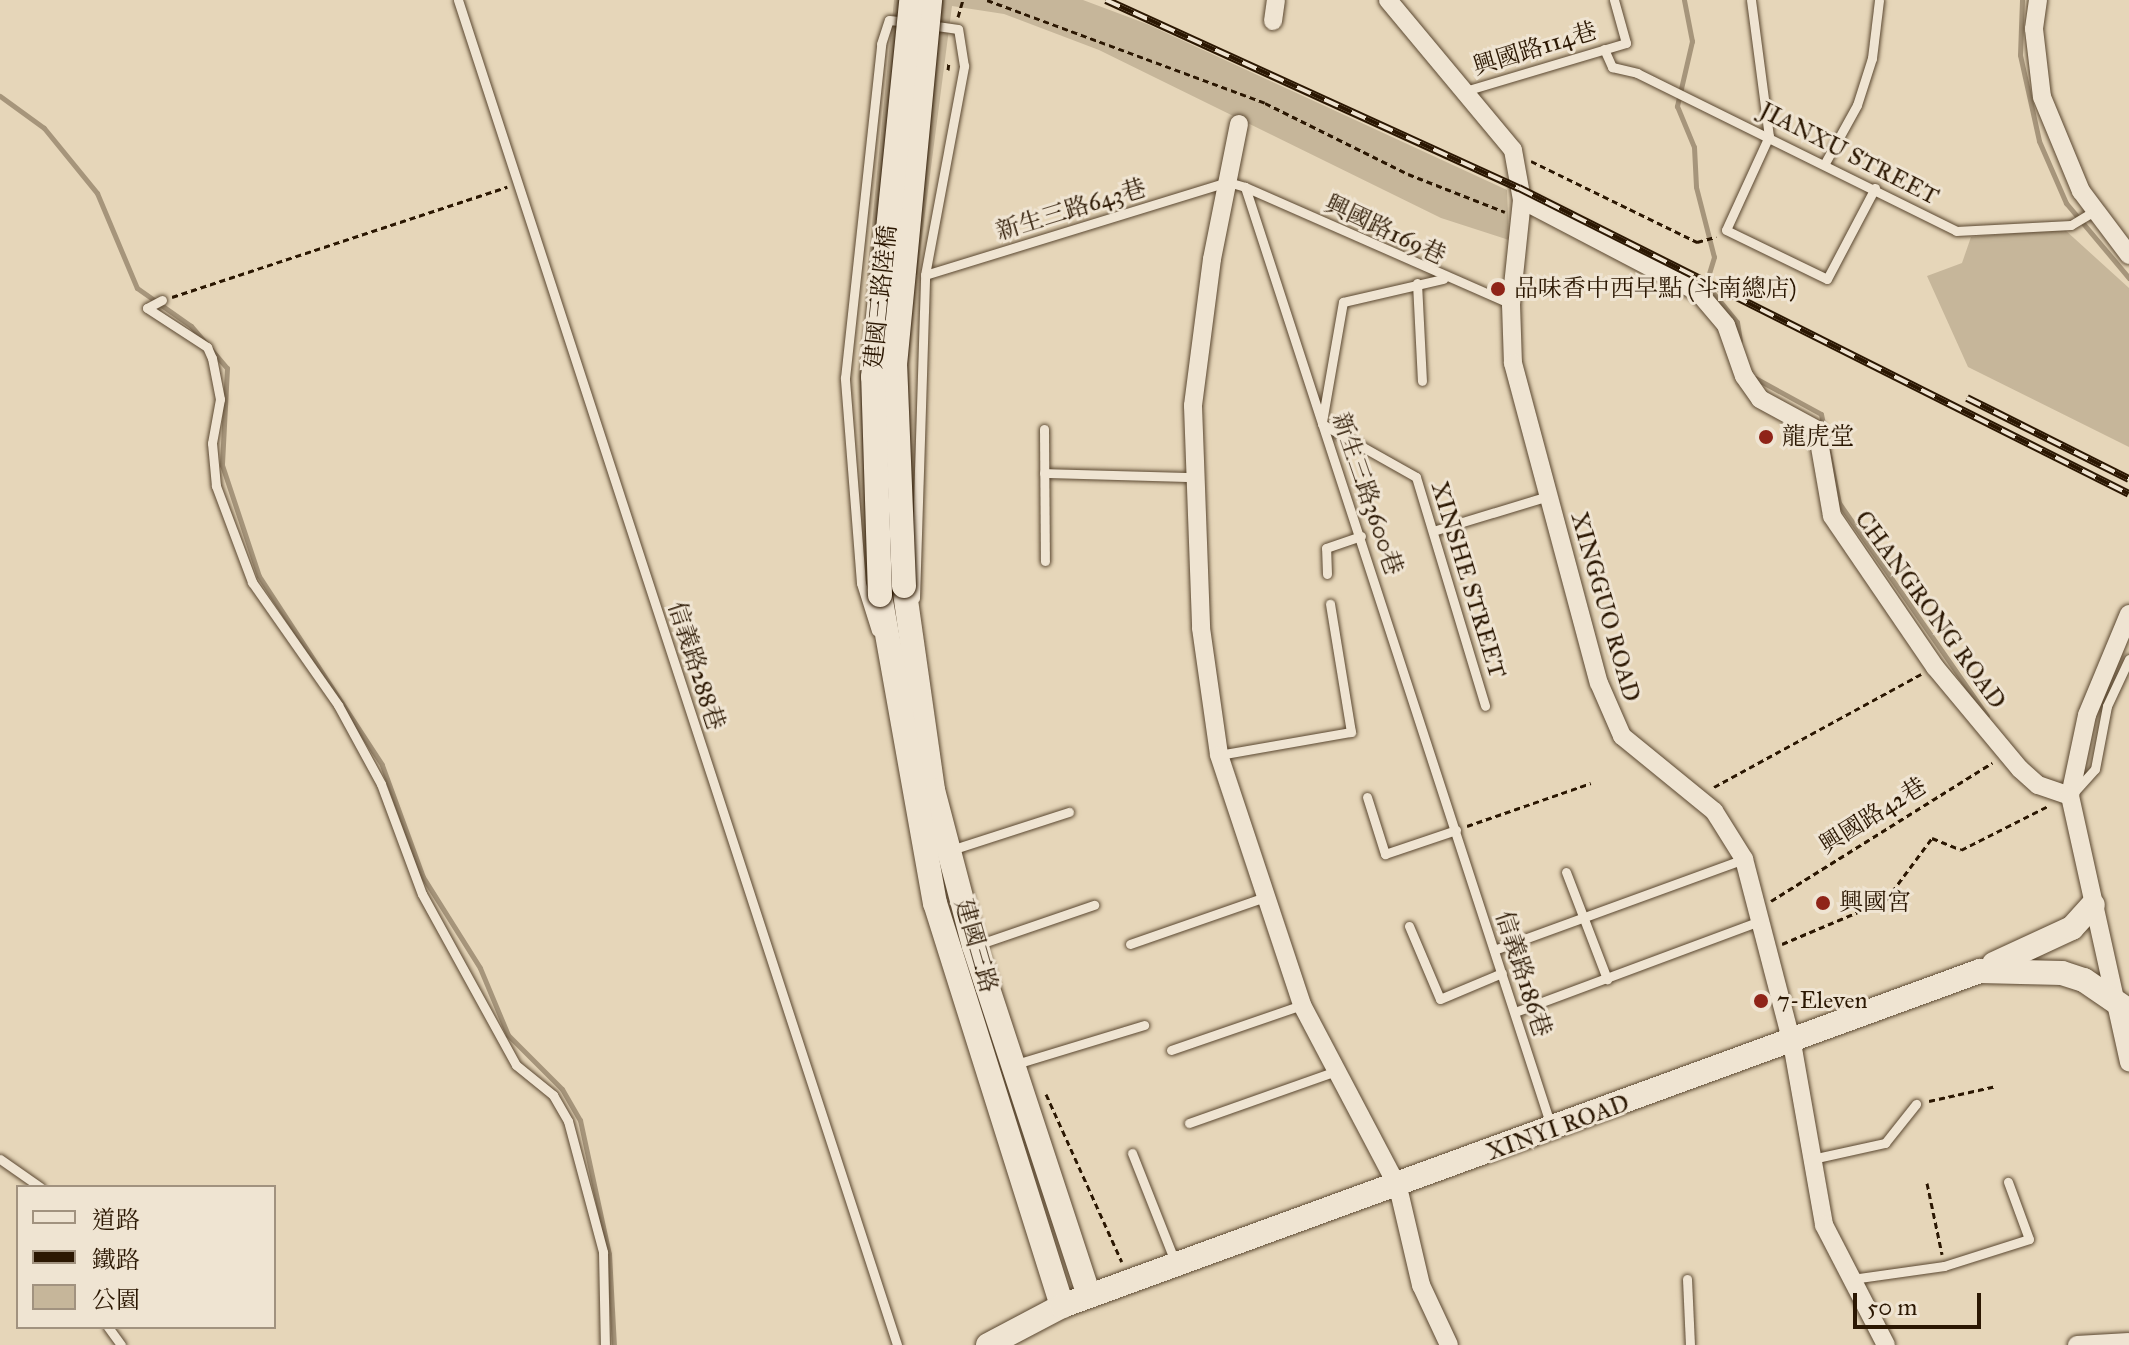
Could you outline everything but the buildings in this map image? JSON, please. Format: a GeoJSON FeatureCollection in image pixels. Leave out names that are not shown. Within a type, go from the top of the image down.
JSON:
{"type":"FeatureCollection","features":[{"type":"Feature","properties":{"kind":"street","name":"建國三路陸橋"},"geometry":{"type":"LineString","coordinates":[[880,595],[873,377],[911,0]]}},
{"type":"Feature","properties":{"kind":"street","name":"建國三路陸橋"},"geometry":{"type":"LineString","coordinates":[[904,586],[895,365],[930,0]]}},
{"type":"Feature","properties":{"kind":"street"},"geometry":{"type":"LineString","coordinates":[[1273,21],[1276,0]]}},
{"type":"Feature","properties":{"kind":"street"},"geometry":{"type":"LineString","coordinates":[[1388,0],[1460,93],[1513,150]]}},
{"type":"Feature","properties":{"kind":"street"},"geometry":{"type":"LineString","coordinates":[[2038,0],[2034,29],[2042,97],[2093,212],[2129,255]]}},
{"type":"Feature","properties":{"kind":"street"},"geometry":{"type":"LineString","coordinates":[[1239,124],[1236,185],[1202,333],[1191,477],[1201,628],[1219,755],[1262,898],[1302,1005],[1398,1187],[1421,1285],[1447,1344]]}},
{"type":"Feature","properties":{"kind":"street","name":"XINGGUO ROAD"},"geometry":{"type":"LineString","coordinates":[[1513,150],[1521,209],[1511,304],[1513,363],[1610,712],[1622,736],[1648,762],[1699,796],[1744,859],[1771,947],[1792,1043],[1824,1225],[1886,1345]]}},
{"type":"Feature","properties":{"kind":"street","name":"CHANGRONG ROAD"},"geometry":{"type":"LineString","coordinates":[[1521,209],[1707,303],[1726,325],[1744,376],[1760,399],[1817,430],[1832,516],[1935,667],[2006,754],[2038,785],[2070,796]]}},
{"type":"Feature","properties":{"kind":"street","name":"建國三路"},"geometry":{"type":"LineString","coordinates":[[904,586],[911,661],[949,851],[974,946],[1089,1296]]}},
{"type":"Feature","properties":{"kind":"street","name":"建國三路"},"geometry":{"type":"LineString","coordinates":[[880,595],[890,677],[935,903],[1062,1306]]}},
{"type":"Feature","properties":{"kind":"street"},"geometry":{"type":"LineString","coordinates":[[2129,614],[2087,715],[2070,796],[2093,905],[2124,1009],[2129,1063]]}},
{"type":"Feature","properties":{"kind":"street"},"geometry":{"type":"LineString","coordinates":[[1980,971],[2072,928],[2093,905]]}},
{"type":"Feature","properties":{"kind":"street","name":"XINYI ROAD"},"geometry":{"type":"LineString","coordinates":[[988,1345],[1062,1306],[1398,1187],[1980,971],[2062,973],[2084,980],[2124,1009]]}},
{"type":"Feature","properties":{"kind":"street"},"geometry":{"type":"LineString","coordinates":[[2077,1345],[2129,1342]]}},
{"type":"Feature","properties":{"kind":"lane","name":"信義路288巷"},"geometry":{"type":"LineString","coordinates":[[458,0],[897,1345]]}},
{"type":"Feature","properties":{"kind":"lane","name":"興國路114巷"},"geometry":{"type":"LineString","coordinates":[[1460,93],[1626,43],[1614,0]]}},
{"type":"Feature","properties":{"kind":"lane"},"geometry":{"type":"LineString","coordinates":[[1751,0],[1769,136],[1726,230],[1827,279],[1875,188]]}},
{"type":"Feature","properties":{"kind":"lane"},"geometry":{"type":"LineString","coordinates":[[1825,163],[1857,105],[1872,58],[1879,0]]}},
{"type":"Feature","properties":{"kind":"lane"},"geometry":{"type":"LineString","coordinates":[[890,677],[861,583],[845,378],[881,44],[889,20],[955,28],[964,66],[925,275],[911,661]]}},
{"type":"Feature","properties":{"kind":"lane","name":"JIANXU STREET"},"geometry":{"type":"LineString","coordinates":[[1604,49],[1612,67],[1769,136],[1956,231],[2071,225],[2093,212]]}},
{"type":"Feature","properties":{"kind":"lane","name":"新生三路643巷"},"geometry":{"type":"LineString","coordinates":[[925,275],[1236,185]]}},
{"type":"Feature","properties":{"kind":"lane","name":"興國路169巷"},"geometry":{"type":"LineString","coordinates":[[1236,185],[1443,279],[1511,304]]}},
{"type":"Feature","properties":{"kind":"lane","name":"新生三路3600巷"},"geometry":{"type":"LineString","coordinates":[[1236,185],[1361,536],[1456,830]]}},
{"type":"Feature","properties":{"kind":"lane"},"geometry":{"type":"LineString","coordinates":[[1322,424],[1343,302],[1443,279]]}},
{"type":"Feature","properties":{"kind":"lane"},"geometry":{"type":"LineString","coordinates":[[1417,283],[1422,381]]}},
{"type":"Feature","properties":{"kind":"lane"},"geometry":{"type":"LineString","coordinates":[[162,300],[147,308],[207,347],[212,358],[220,399],[212,443],[216,486],[252,582],[338,705],[381,784],[422,894],[516,1065],[553,1095],[568,1121],[603,1252],[605,1345]]}},
{"type":"Feature","properties":{"kind":"lane","name":"XINSHE STREET"},"geometry":{"type":"LineString","coordinates":[[1322,424],[1416,477],[1485,706]]}},
{"type":"Feature","properties":{"kind":"lane"},"geometry":{"type":"LineString","coordinates":[[1044,429],[1045,561]]}},
{"type":"Feature","properties":{"kind":"lane"},"geometry":{"type":"LineString","coordinates":[[1044,473],[1191,477]]}},
{"type":"Feature","properties":{"kind":"lane"},"geometry":{"type":"LineString","coordinates":[[1433,531],[1548,496]]}},
{"type":"Feature","properties":{"kind":"lane"},"geometry":{"type":"LineString","coordinates":[[1327,574],[1326,548],[1361,536]]}},
{"type":"Feature","properties":{"kind":"lane"},"geometry":{"type":"LineString","coordinates":[[1219,755],[1351,732],[1330,604]]}},
{"type":"Feature","properties":{"kind":"lane"},"geometry":{"type":"LineString","coordinates":[[2070,796],[2095,769],[2107,706],[2129,659]]}},
{"type":"Feature","properties":{"kind":"lane"},"geometry":{"type":"LineString","coordinates":[[1367,797],[1385,854],[1456,830]]}},
{"type":"Feature","properties":{"kind":"lane"},"geometry":{"type":"LineString","coordinates":[[949,851],[1069,812]]}},
{"type":"Feature","properties":{"kind":"lane","name":"信義路186巷"},"geometry":{"type":"LineString","coordinates":[[1456,830],[1553,1129]]}},
{"type":"Feature","properties":{"kind":"lane"},"geometry":{"type":"LineString","coordinates":[[1494,950],[1744,859]]}},
{"type":"Feature","properties":{"kind":"lane"},"geometry":{"type":"LineString","coordinates":[[1566,872],[1607,979]]}},
{"type":"Feature","properties":{"kind":"lane"},"geometry":{"type":"LineString","coordinates":[[1130,944],[1262,898]]}},
{"type":"Feature","properties":{"kind":"lane"},"geometry":{"type":"LineString","coordinates":[[974,946],[1094,905]]}},
{"type":"Feature","properties":{"kind":"lane"},"geometry":{"type":"LineString","coordinates":[[1515,1012],[1607,979],[1761,914]]}},
{"type":"Feature","properties":{"kind":"lane"},"geometry":{"type":"LineString","coordinates":[[1409,926],[1440,999],[1502,973]]}},
{"type":"Feature","properties":{"kind":"lane"},"geometry":{"type":"LineString","coordinates":[[1171,1050],[1302,1005]]}},
{"type":"Feature","properties":{"kind":"lane"},"geometry":{"type":"LineString","coordinates":[[1013,1065],[1144,1025]]}},
{"type":"Feature","properties":{"kind":"lane"},"geometry":{"type":"LineString","coordinates":[[1189,1123],[1336,1071]]}},
{"type":"Feature","properties":{"kind":"lane"},"geometry":{"type":"LineString","coordinates":[[1812,1159],[1885,1143],[1916,1104]]}},
{"type":"Feature","properties":{"kind":"lane"},"geometry":{"type":"LineString","coordinates":[[1132,1153],[1177,1267]]}},
{"type":"Feature","properties":{"kind":"lane"},"geometry":{"type":"LineString","coordinates":[[0,1159],[37,1185]]}},
{"type":"Feature","properties":{"kind":"lane"},"geometry":{"type":"LineString","coordinates":[[1852,1279],[1944,1266],[2029,1239],[2008,1182]]}},
{"type":"Feature","properties":{"kind":"lane"},"geometry":{"type":"LineString","coordinates":[[1687,1279],[1690,1345]]}},
{"type":"Feature","properties":{"kind":"path"},"geometry":{"type":"LineString","coordinates":[[955,28],[963,0]]}},
{"type":"Feature","properties":{"kind":"path"},"geometry":{"type":"LineString","coordinates":[[987,0],[1265,103],[1408,174],[1521,209]]}},
{"type":"Feature","properties":{"kind":"path"},"geometry":{"type":"LineString","coordinates":[[1513,150],[1697,242],[1726,230]]}},
{"type":"Feature","properties":{"kind":"path"},"geometry":{"type":"LineString","coordinates":[[162,300],[518,183]]}},
{"type":"Feature","properties":{"kind":"path"},"geometry":{"type":"LineString","coordinates":[[1699,796],[1935,667]]}},
{"type":"Feature","properties":{"kind":"path","name":"興國路42巷"},"geometry":{"type":"LineString","coordinates":[[1761,914],[2006,754]]}},
{"type":"Feature","properties":{"kind":"path"},"geometry":{"type":"LineString","coordinates":[[1456,830],[1591,783]]}},
{"type":"Feature","properties":{"kind":"path"},"geometry":{"type":"LineString","coordinates":[[1771,947],[1817,934],[1886,900],[1932,838],[1961,850],[2070,796]]}},
{"type":"Feature","properties":{"kind":"path"},"geometry":{"type":"LineString","coordinates":[[1916,1104],[1996,1086]]}},
{"type":"Feature","properties":{"kind":"path"},"geometry":{"type":"LineString","coordinates":[[1927,1183],[1944,1266]]}},
{"type":"Feature","properties":{"kind":"green space"},"geometry":{"type":"Polygon","coordinates":[[[894,0],[1083,0],[1147,24],[1507,190],[1509,240],[1441,218],[1099,50],[1004,14],[952,6],[917,275],[867,276],[894,0]]]}},
{"type":"Feature","properties":{"kind":"green space"},"geometry":{"type":"Polygon","coordinates":[[[2064,229],[2129,288],[2129,447],[1968,367],[1927,276],[1962,263],[1971,237],[2064,229]]]}},
{"type":"Feature","properties":{"kind":"waterway"},"geometry":{"type":"LineString","coordinates":[[1684,0],[1692,41],[1677,106],[1694,147],[1696,187],[1714,257],[1706,284],[1737,322],[1740,341]]}},
{"type":"Feature","properties":{"kind":"waterway"},"geometry":{"type":"LineString","coordinates":[[2022,0],[2020,55],[2039,141],[2066,203],[2129,278]]}},
{"type":"Feature","properties":{"kind":"waterway"},"geometry":{"type":"LineString","coordinates":[[0,96],[44,128],[97,193],[137,288],[191,326],[227,368],[222,465],[259,576],[382,765],[423,877],[480,968],[508,1035],[562,1089],[580,1120],[609,1254],[614,1345]]}},
{"type":"Feature","properties":{"kind":"waterway"},"geometry":{"type":"LineString","coordinates":[[1755,378],[1821,414],[1839,503],[1987,716]]}},
{"type":"Feature","properties":{"kind":"railway"},"geometry":{"type":"LineString","coordinates":[[1106,0],[1519,188],[2129,494]]}},
{"type":"Feature","properties":{"kind":"railway"},"geometry":{"type":"LineString","coordinates":[[1967,398],[2129,479]]}},
{"type":"Feature","properties":{"kind":"place","name":"品味香中西早點 (斗南總店)"},"geometry":{"type":"Point","coordinates":[1498,289]}},
{"type":"Feature","properties":{"kind":"place","name":"龍虎堂"},"geometry":{"type":"Point","coordinates":[1766,437]}},
{"type":"Feature","properties":{"kind":"place","name":"興國宮"},"geometry":{"type":"Point","coordinates":[1823,903]}},
{"type":"Feature","properties":{"kind":"place","name":"7-Eleven"},"geometry":{"type":"Point","coordinates":[1761,1001]}}]}
